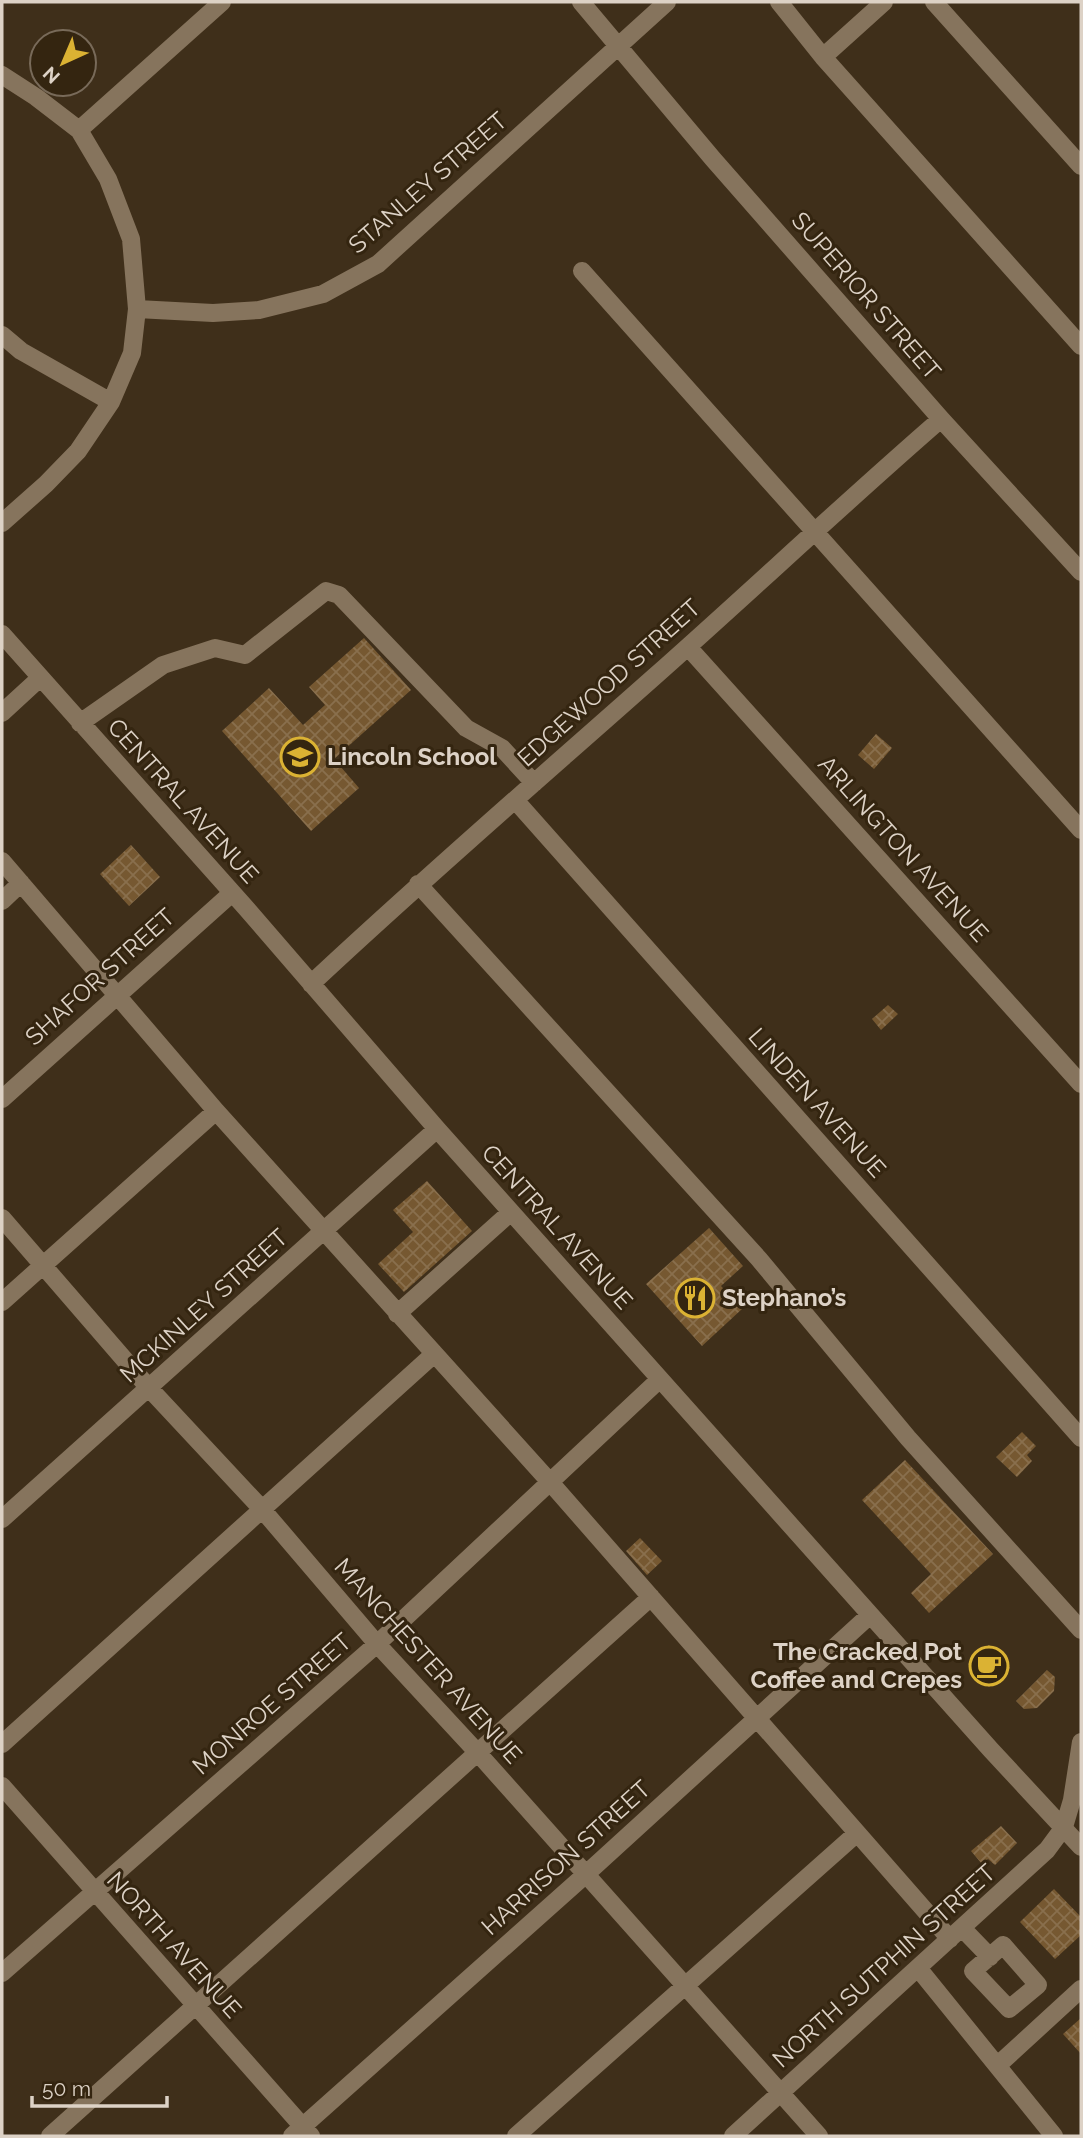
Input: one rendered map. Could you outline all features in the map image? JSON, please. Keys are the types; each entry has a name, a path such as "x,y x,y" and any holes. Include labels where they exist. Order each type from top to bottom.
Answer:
{"street":[{"path":"79,130 222,2"},
{"name":"SUPERIOR STREET","path":"581,2 713,159 941,419 1081,572"},
{"name":"STANLEY STREET","path":"137,309 213,313 259,310 323,294 378,264 667,2"},
{"path":"779,2 823,57 1081,346"},
{"path":"823,57 884,2"},
{"path":"934,2 1081,166"},
{"path":"2,75 79,130 108,179 131,239 137,309 132,353 111,402 78,451 2,523"},
{"path":"582,271 1081,830"},
{"path":"2,335 21,351 111,402"},
{"name":"EDGEWOOD STREET","path":"311,984 418,884 516,800 688,647 814,530 941,419"},
{"path":"80,723 163,665 215,648 245,655 326,591 340,595 466,728 502,748 534,783"},
{"name":"CENTRAL AVENUE","path":"2,634 232,892 437,1129 991,1750 1081,1847"},
{"name":"ARLINGTON AVENUE","path":"688,647 1081,1084"},
{"path":"2,713 40,678"},
{"name":"LINDEN AVENUE","path":"516,800 1081,1438"},
{"path":"2,861 216,1111 550,1482 856,1833 956,1934 990,1957"},
{"path":"2,901 20,883"},
{"path":"418,884 759,1259 908,1438 1081,1630"},
{"name":"SHAFOR STREET","path":"2,1098 232,892"},
{"path":"2,1301 216,1111"},
{"name":"MCKINLEY STREET","path":"2,1519 437,1129"},
{"path":"397,1314 511,1212"},
{"name":"MANCHESTER AVENUE","path":"2,1218 149,1388 261,1508 377,1644 477,1752 819,2136"},
{"path":"2,1744 433,1355"},
{"name":"MONROE STREET","path":"2,1973 377,1644 660,1379"},
{"path":"50,2136 651,1597"},
{"name":"HARRISON STREET","path":"302,2133 870,1615"},
{"path":"1064,1827 1072,1800 1081,1742"},
{"name":"NORTH AVENUE","path":"2,1786 195,2005 302,2133"},
{"name":"NORTH SUTPHIN STREET","path":"733,2136 1047,1850 1064,1827"},
{"path":"516,2136 856,1833"},
{"path":"1003,1945 1038,1985 1009,2009 973,1971 990,1957 1003,1945"},
{"path":"918,1968 998,2065 1049,2134"},
{"path":"998,2065 1081,1989"}],"building":[{"path":"364,638 411,690 334,759 359,788 311,831 222,731 269,688 303,725 325,705 309,687"},
{"path":"876,734 892,748 874,769 858,755"},
{"path":"131,845 160,877 129,906 100,874"},
{"path":"888,1005 898,1014 881,1030 872,1019"},
{"path":"427,1181 472,1231 404,1292 378,1264 413,1232 393,1210"},
{"name":"Stephano’s","path":"709,1228 743,1266 721,1286 742,1309 702,1346 646,1284"},
{"path":"1022,1432 1036,1446 1027,1455 1032,1461 1017,1477 996,1457"},
{"path":"905,1460 993,1554 929,1613 911,1593 931,1574 862,1500"},
{"path":"640,1538 662,1561 647,1575 626,1551"},
{"name":"The Cracked Pot Coffee and Crepes","path":"989,1645 1010,1668 989,1687 968,1664"},
{"path":"1047,1670 1055,1677 1054,1691 1037,1708 1024,1709 1016,1701"},
{"path":"1001,1826 1017,1843 995,1865 988,1859 982,1864 971,1851"},
{"path":"1054,1889 1081,1917 1081,1935 1055,1959 1020,1922"},
{"path":"1081,2018 1081,2054 1063,2034"}],"place":[{"name":"Lincoln School","path":"300,757"},
{"name":"Stephano’s","path":"695,1298"},
{"name":"The Cracked Pot Coffee and Crepes","path":"989,1666"}]}
